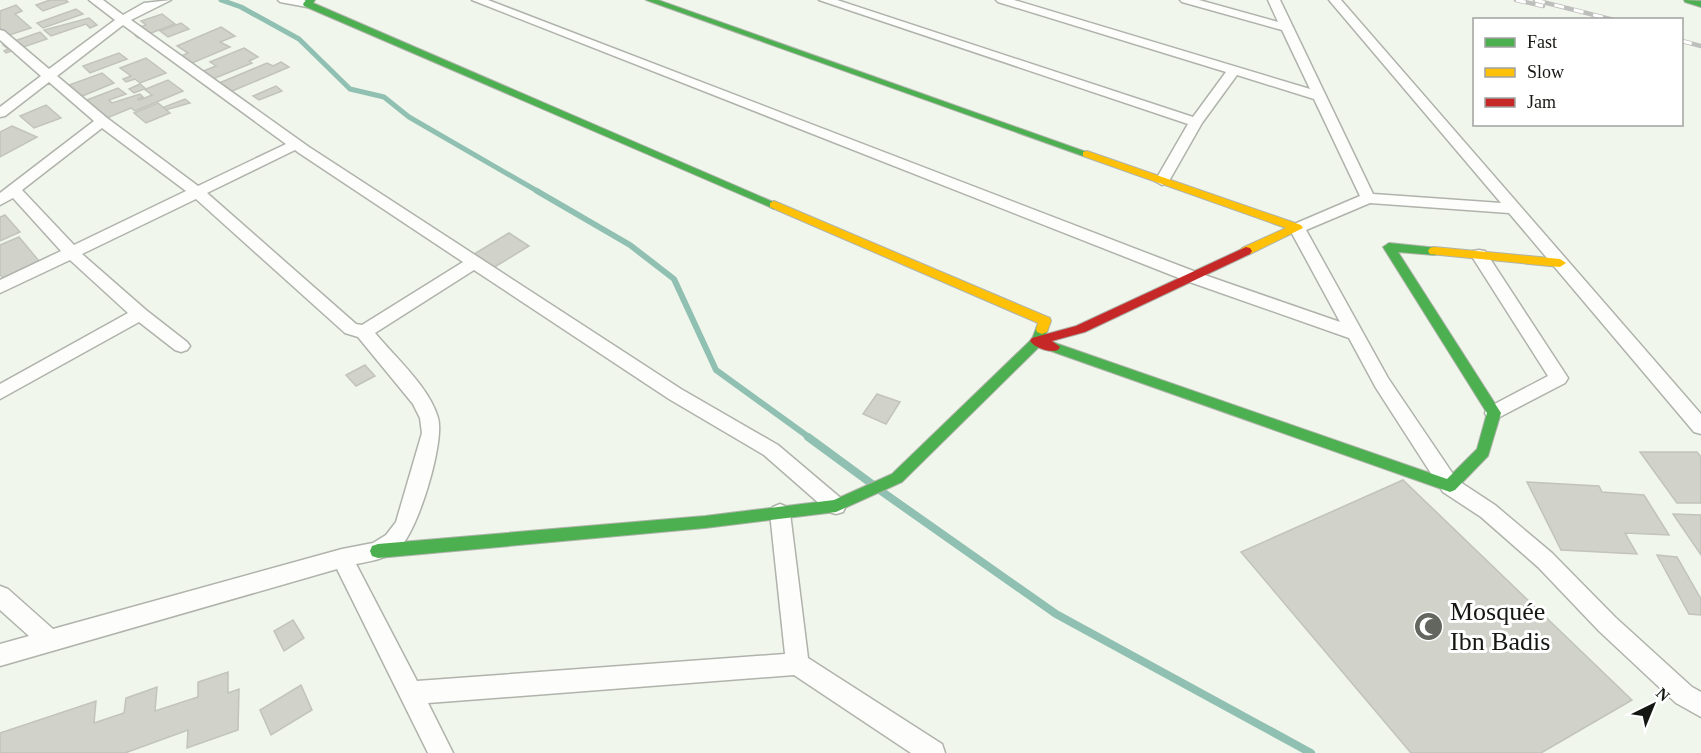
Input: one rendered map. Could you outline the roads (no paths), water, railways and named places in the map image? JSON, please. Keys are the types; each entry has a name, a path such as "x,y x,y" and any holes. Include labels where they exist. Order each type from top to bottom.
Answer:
{"street":[{"path":"95,0 297,144 675,394 771,450 836,506"},
{"path":"0,113 122,20 148,5 165,0"},
{"path":"0,655 342,558 378,551 705,522 836,506 897,478 1037,341 1045,321 309,2 284,0"},
{"path":"478,0 1190,276 1356,334"},
{"path":"650,0 1297,228 1382,383 1450,486"},
{"path":"825,0 1196,122"},
{"path":"1002,0 1319,96"},
{"path":"1186,0 1287,28"},
{"path":"1274,0 1368,198"},
{"path":"1335,0 1701,427"},
{"path":"1688,0 1701,4"},
{"path":"0,34 102,121 198,193 351,329 364,332 421,400 429,418 431,433 409,516 393,541 378,551"},
{"path":"1162,181 1196,122 1234,70"},
{"path":"0,200 102,121"},
{"path":"0,286 73,254 297,144"},
{"path":"13,189 73,254 140,314 181,346"},
{"path":"1037,341 1080,329 1190,276 1368,198 1514,209"},
{"path":"1494,413 1389,247 1560,263"},
{"path":"1450,486 1483,452 1494,413 1559,378 1479,255"},
{"path":"364,332 475,262"},
{"path":"0,392 140,314"},
{"path":"1037,341 1450,486 1488,511 1545,560 1607,624 1684,694 1701,705"},
{"path":"780,513 797,664"},
{"path":"342,558 441,753"},
{"path":"0,596 50,641"},
{"path":"410,693 797,664 933,753"}],"waterway":[{"path":"221,0 241,7 299,39 350,89 384,97 409,117 539,192"},
{"path":"537,191 630,245 674,279 716,370 810,438"},
{"path":"808,437 872,484"},
{"path":"881,491 1056,614 1311,753"}],"railway":[{"path":"1516,0 1543,6"},
{"path":"1535,0 1606,18"},
{"path":"1683,41 1701,46"}],"place":[{"name":"Mosquée Ibn Badis","path":"1429,626"}]}
